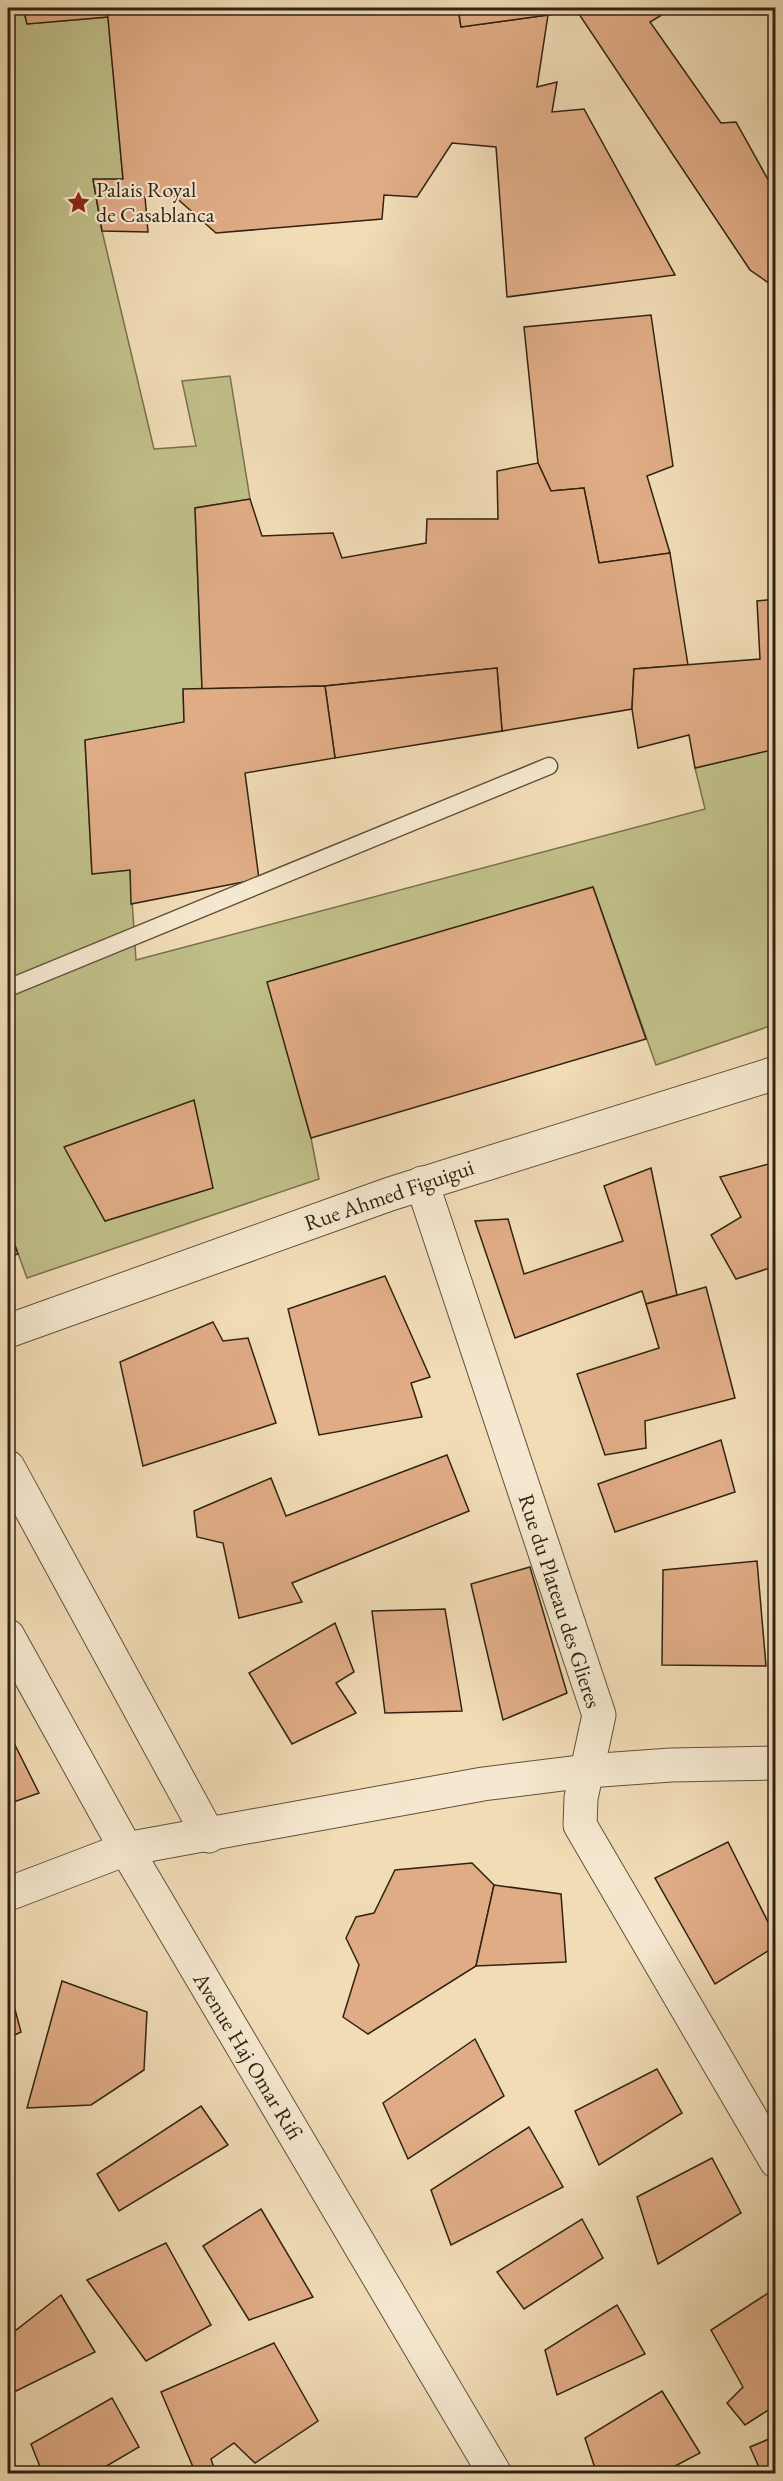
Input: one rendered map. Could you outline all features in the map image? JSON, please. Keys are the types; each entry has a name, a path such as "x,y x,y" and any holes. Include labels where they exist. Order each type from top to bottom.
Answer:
{"street":[{"name":"Rue Ahmed Figuigui","path":"8,1331 422,1183 776,1072"},
{"name":"Rue du Plateau des Glieres","path":"422,1183 599,1715 581,1798 580,1825 773,2154"},
{"path":"8,1467 209,1836"},
{"name":"Avenue Haj Omar Rifi","path":"8,1636 126,1849 495,2474"},
{"path":"8,1894 126,1849 209,1836 483,1784 586,1771 671,1765 776,1763"}],"lane":[{"path":"8,988 549,766"}],"shaded area":[{"path":"8,8 23,8 27,24 108,17 123,179 93,180 102,231 154,449 196,446 182,381 230,376 250,499 195,508 202,689 183,690 184,722 85,740 92,874 130,870 136,960 705,809 695,768 775,749 776,1024 656,1065 593,887 268,982 311,1138 319,1179 27,1278 8,1226"}],"building":[{"path":"23,8 107,8 108,17 27,24"},
{"path":"107,8 458,8 461,27 548,15 537,87 557,82 552,112 584,109 675,275 507,297 496,147 452,143 417,197 384,195 382,219 216,233 173,195 145,197 148,232 102,231 93,179 123,179"},
{"path":"458,8 660,8 665,13 650,22 721,123 736,122 776,194 776,288 750,270 577,11 461,27"},
{"path":"651,315 673,466 647,476 670,553 599,563 584,488 551,491 538,463 524,327"},
{"path":"538,463 551,491 584,488 599,563 670,553 688,665 634,669 632,709 502,731 497,668 325,686 202,689 195,508 250,499 262,536 333,533 342,558 426,543 427,519 498,519 497,471"},
{"path":"776,599 776,749 695,768 689,735 638,748 632,709 634,669 760,659 757,601"},
{"path":"497,668 502,731 335,758 325,686"},
{"path":"325,686 335,758 245,773 259,879 131,904 130,870 92,874 85,740 184,722 183,689"},
{"path":"593,887 646,1039 311,1138 267,982"},
{"path":"194,1100 213,1188 105,1221 64,1147"},
{"path":"776,1162 776,1266 736,1279 711,1235 741,1217 720,1177"},
{"path":"651,1168 677,1295 646,1304 642,1291 515,1338 475,1221 508,1219 524,1274 623,1241 604,1186"},
{"path":"8,1226 18,1254 8,1257"},
{"path":"385,1276 430,1377 411,1383 422,1417 319,1435 288,1309"},
{"path":"706,1287 735,1398 645,1421 646,1448 605,1455 577,1374 659,1348 646,1304"},
{"path":"213,1322 223,1341 248,1338 276,1423 143,1466 120,1362"},
{"path":"721,1440 735,1492 615,1532 598,1484"},
{"path":"447,1455 469,1511 292,1583 302,1602 239,1618 223,1543 197,1537 194,1511 271,1478 286,1516"},
{"path":"757,1561 766,1666 662,1665 663,1570"},
{"path":"530,1567 567,1693 503,1720 471,1584"},
{"path":"445,1609 462,1711 385,1713 372,1611"},
{"path":"335,1623 354,1672 336,1683 356,1713 292,1744 249,1673"},
{"path":"8,1731 39,1793 8,1804"},
{"path":"728,1842 776,1938 776,1946 715,1984 655,1878"},
{"path":"472,1863 494,1885 476,1966 368,2034 343,2017 359,1965 346,1938 356,1917 374,1913 395,1870"},
{"path":"494,1885 561,1894 566,1962 476,1966"},
{"path":"62,1981 147,2012 144,2070 91,2105 27,2108"},
{"path":"8,1983 21,2032 8,2038"},
{"path":"475,2039 504,2096 408,2159 383,2103"},
{"path":"657,2069 682,2113 599,2165 575,2111"},
{"path":"201,2106 228,2145 119,2211 97,2174"},
{"path":"529,2127 563,2187 451,2245 431,2190"},
{"path":"712,2158 741,2213 658,2264 637,2197"},
{"path":"261,2209 313,2297 249,2320 203,2246"},
{"path":"582,2219 603,2258 524,2309 497,2272"},
{"path":"166,2243 211,2325 146,2361 87,2280"},
{"path":"776,2288 776,2405 745,2425 727,2403 743,2387 711,2330"},
{"path":"61,2295 95,2352 8,2395 8,2328 11,2334"},
{"path":"617,2305 645,2354 557,2395 545,2350"},
{"path":"274,2343 318,2421 255,2463 234,2443 211,2459 216,2474 196,2474 161,2392"},
{"path":"662,2391 700,2453 660,2474 597,2474 585,2438"},
{"path":"112,2398 139,2447 93,2474 43,2474 31,2444"},
{"path":"776,2436 776,2474 762,2474 750,2447"}],"place":[{"name":"Palais Royal de Casablanca","path":"78,202"}]}
